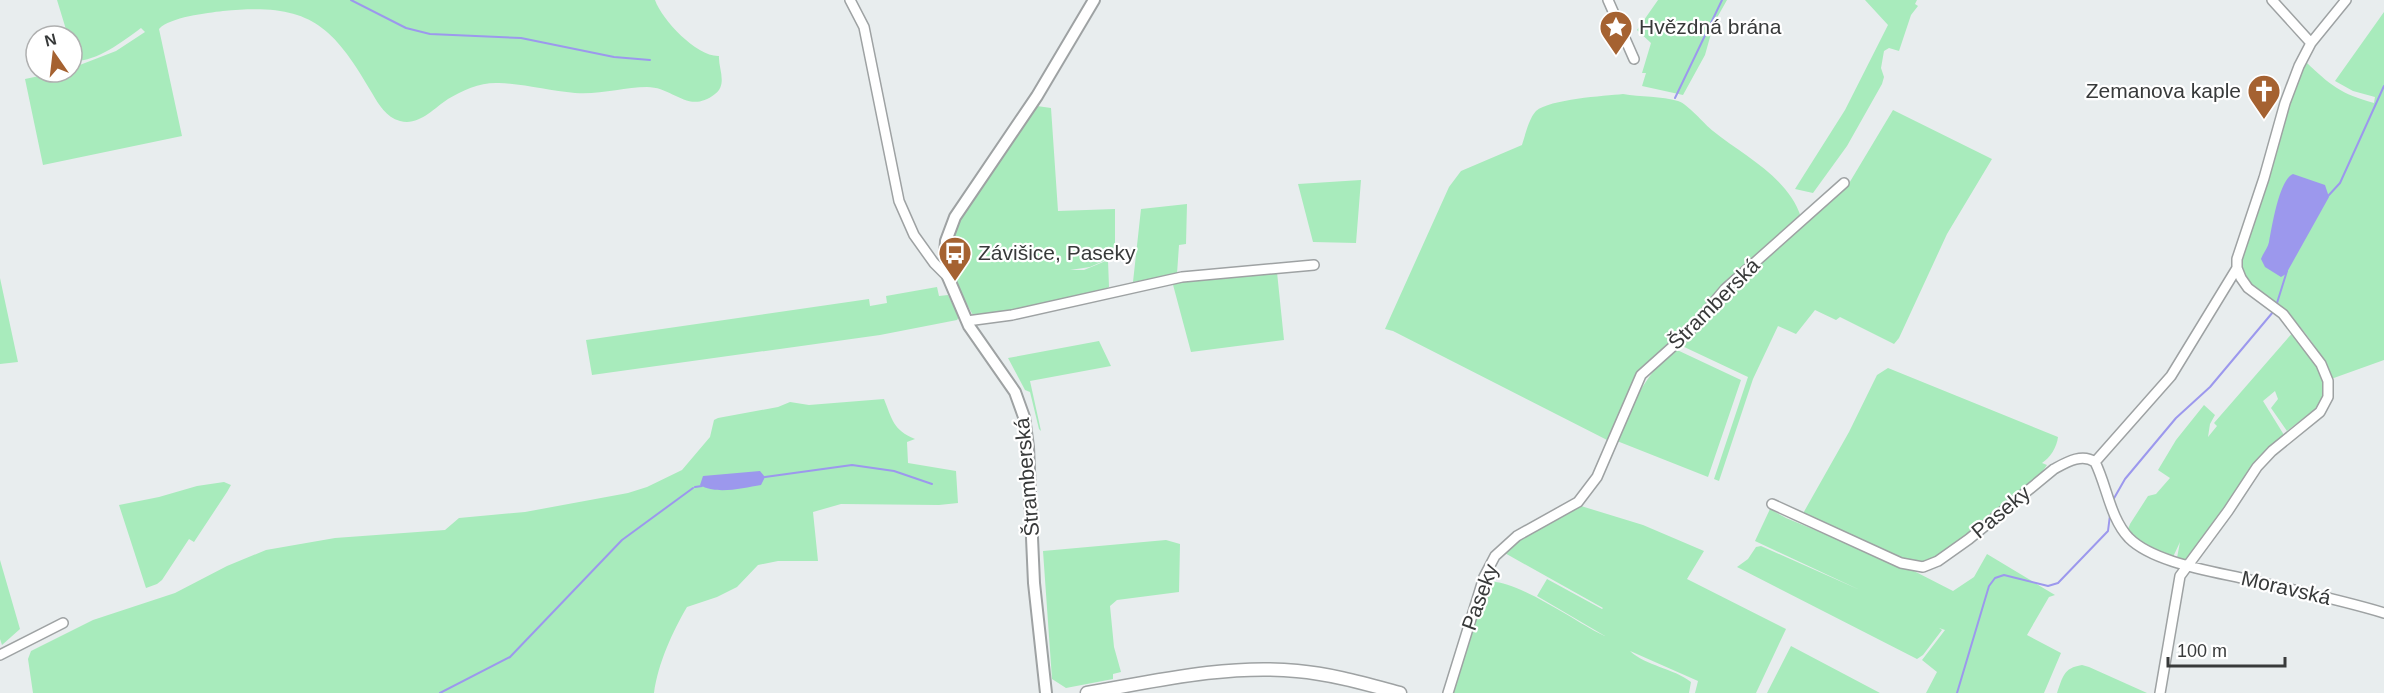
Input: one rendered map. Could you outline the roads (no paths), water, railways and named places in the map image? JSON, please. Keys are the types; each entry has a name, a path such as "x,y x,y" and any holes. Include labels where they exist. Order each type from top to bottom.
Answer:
{"main road":[{"path":"1087,693 1236,671 1297,671 1338,677 1400,693"}],"street":[{"path":"850,0 864,27 899,201 914,235 934,263 948,277"},
{"name":"Štramberská","path":"1046,693 1038,632 1025,423 1011,384 967,321 948,277 945,254 946,241 955,217 1037,96 1094,0"},
{"path":"1608,0 1634,59"},
{"path":"2272,0 2311,43"},
{"path":"2187,565 2175,562 2136,543 2123,529 2111,505 2095,462 2170,376 2237,268 2241,244 2264,178 2285,103 2299,66 2311,43 2346,0"},
{"name":"Štramberská","path":"1612,445 1641,375 1689,332 1731,283 1844,183"},
{"path":"967,321 1012,315 1182,277 1314,265"},
{"path":"2160,693 2180,576 2228,512 2257,467 2272,451 2316,415 2323,408 2328,397 2328,381 2325,372 2307,343 2283,314 2248,288 2237,268"},
{"name":"Paseky","path":"1448,693 1484,577 1495,556 1517,536 1578,502 1597,477 1612,445"},
{"name":"Paseky","path":"1772,504 1901,563 1923,567 1938,561 1970,539 2054,469 2079,459 2090,459 2095,462"},
{"name":"Moravská","path":"2187,565 2328,597 2384,613"},
{"path":"0,655 63,623"}],"waterway":[{"path":"351,0 406,28 430,34 521,38 614,57 650,60"},
{"path":"1675,98 1722,0"},
{"path":"2328,196 2340,183 2384,86"},
{"path":"2277,303 2287,271"},
{"path":"2113,500 2125,479 2176,418 2210,387 2273,312"},
{"path":"765,477 852,465 894,471 932,484"},
{"path":"695,487 702,486"},
{"path":"440,693 510,657 622,540 693,488"},
{"path":"1957,693 1989,586 1995,578 2004,575 2048,586 2058,583 2108,531 2110,515"}],"place":[{"name":"Hvězdná brána","path":"1616,56"},
{"name":"Zemanova kaple","path":"2264,120"},
{"name":"Závišice, Paseky","path":"955,282"}]}
